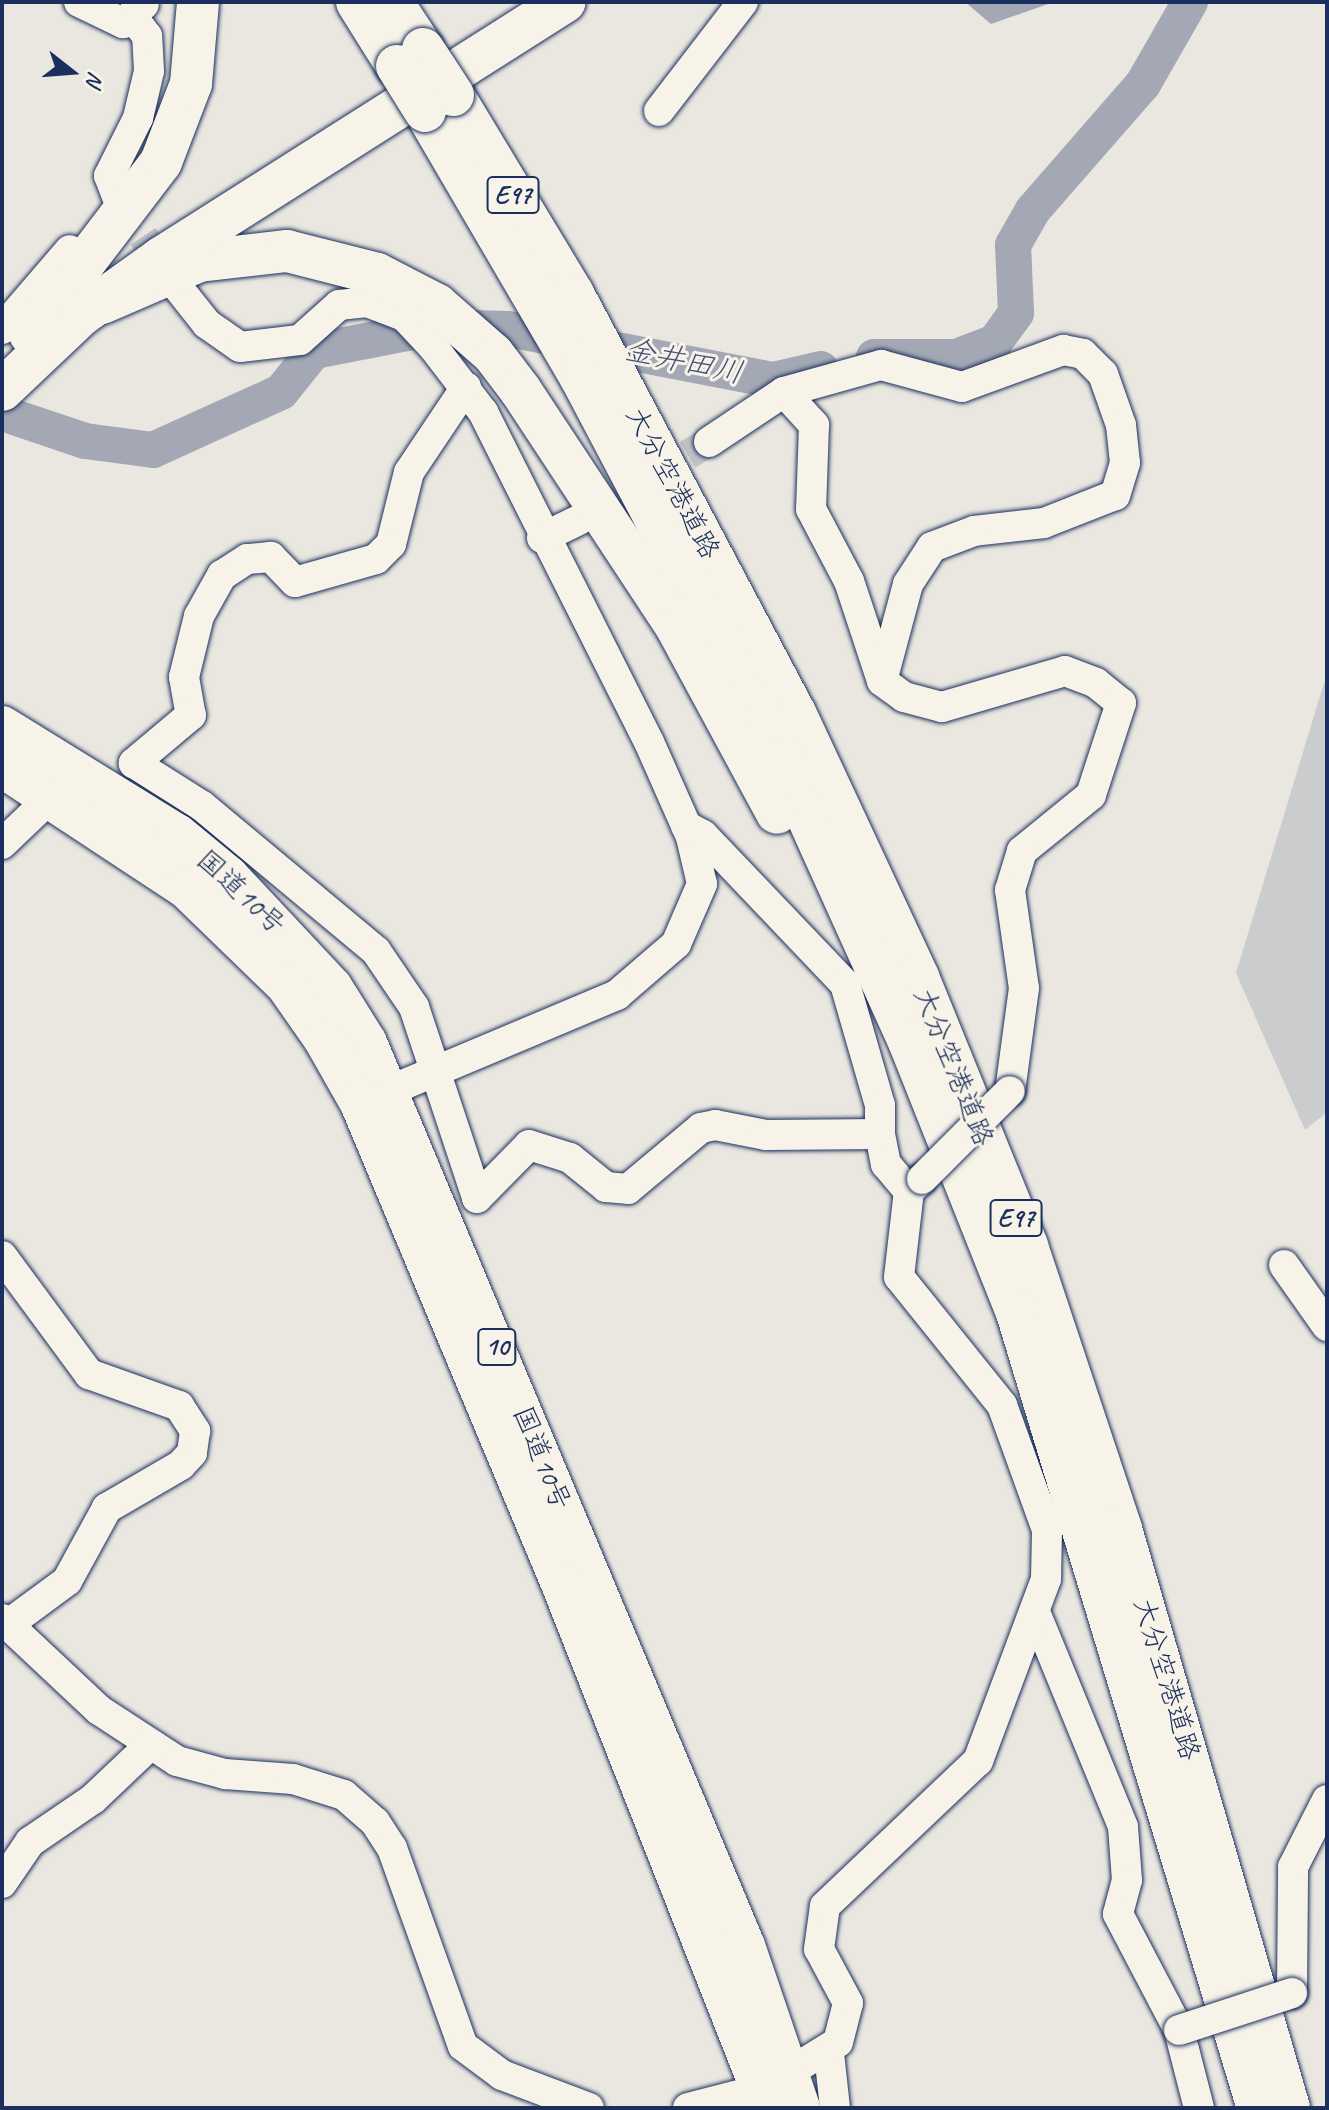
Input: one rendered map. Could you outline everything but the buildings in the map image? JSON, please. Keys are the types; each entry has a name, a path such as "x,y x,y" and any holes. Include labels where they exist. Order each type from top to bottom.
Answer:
{"highway":[{"path":"8,361 161,162 191,84 198,2"},
{"name":"E97","path":"357,2 419,52"},
{"name":"E97","path":"392,2 419,52"},
{"path":"414,2 419,52"},
{"path":"8,361 105,278 530,2"},
{"path":"8,361 102,303 161,258 565,2"},
{"name":"大分空港道路","path":"419,52 447,97 599,377 795,713 918,977 1027,1246 1206,1807 1289,2108"},
{"path":"102,303 199,261 287,251 377,274 421,311 493,354 685,642 856,966 1018,1316"},
{"name":"大分空港道路","path":"599,377 781,758 910,1044 1018,1316 1258,2108"},
{"name":"国道10号","path":"2,727 177,835 269,942"},
{"name":"国道10号","path":"2,766 269,942 331,987 781,2095"}],"street":[{"path":"8,361 116,195 109,176 138,118 149,71 147,36 139,10 123,23 79,2"},
{"path":"659,111 743,2"},
{"path":"172,280 223,339 256,350 300,340 348,302 379,303 421,311 434,348 466,387 686,826 702,884 676,944 653,969 587,1011 438,1068 376,1096"},
{"path":"709,442 784,392 881,365 962,387 1063,350 1083,354 1103,374 1113,400 1125,463 1115,495 1044,523 974,531 932,547 908,584 882,681"},
{"path":"466,387 409,472 391,544 376,559 295,582 271,557 247,559 222,575 199,616 184,677 191,715 134,763 202,806 324,903 376,951 414,1007 438,1068 458,1152 477,1198 529,1145 570,1158 615,1190 642,1182 701,1128 766,1135 880,1134"},
{"path":"688,2108 781,2095 829,2053 842,2033 848,2003 819,1949 825,1906 978,1761 1046,1579 1047,1530 1002,1405 899,1277 916,1185 1010,1091 1024,988 1010,890 1022,851 1091,795 1121,703 1096,683 1065,671 942,707 904,697 882,681 849,581 811,509 814,425 784,392"},
{"path":"542,538 579,520"},
{"path":"2,844 50,798"},
{"path":"686,826 703,835 845,984 880,1105 880,1134 886,1164 916,1185"},
{"path":"269,942 324,903"},
{"path":"2,1256 89,1374 179,1406 195,1431 192,1453 181,1465 107,1508 67,1581 6,1621 99,1710 177,1761 225,1774 293,1779 344,1795 375,1822 392,1848 463,2046 502,2075 589,2108"},
{"path":"1284,1265 1327,1326"},
{"path":"1035,1612 1123,1827 1127,1880 1118,1914 1179,2030 1199,2108"},
{"path":"2,1883 30,1842 93,1799 150,1745"},
{"path":"1179,2030 1292,1993 1293,1867 1327,1800"},
{"path":"829,2053 835,2108"}],"shaded area":[{"path":"965,2 1054,2 991,24"},
{"path":"1327,673 1327,1112 1305,1130 1236,973"}],"waterway":[{"name":"金井田川","path":"874,357 956,357 995,342 1016,313 1013,245 1033,210 1143,84 1190,2"},
{"name":"金井田川","path":"2,413 85,441 153,450 281,392 314,351 438,327 508,329 773,380 821,369"}],"tunnel":[{"path":"118,199 169,275"},
{"path":"649,478 709,442"}]}
